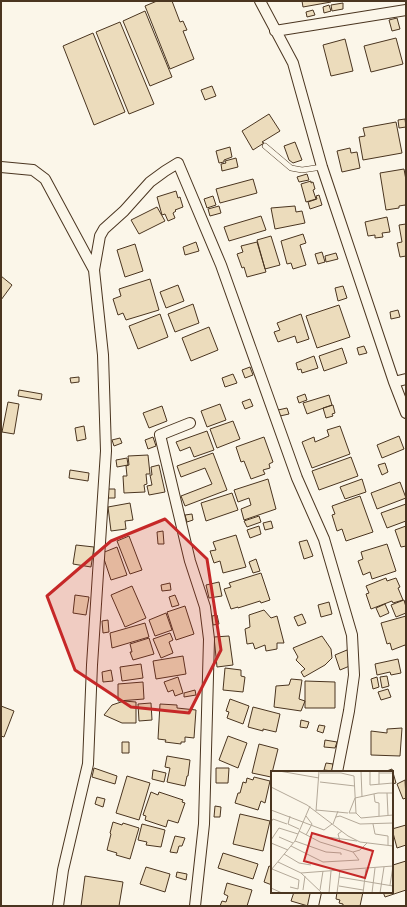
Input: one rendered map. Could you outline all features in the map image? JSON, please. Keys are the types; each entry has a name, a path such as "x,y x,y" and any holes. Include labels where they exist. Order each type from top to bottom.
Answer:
{"street":[{"path":"260,1 293,63 322,167 406,414"},
{"path":"275,31 406,10"},
{"path":"58,906 63,870 88,764 92,665 106,451 103,355 94,270 100,236 104,229 124,211 150,182 178,163 220,265 297,478 324,539 352,635 354,675 349,711 337,771"},
{"path":"1,167 33,170 45,179 94,270"},
{"path":"394,382 406,379"},
{"path":"190,423 160,435 190,561 205,608 209,640 204,824 195,906"},
{"path":"313,906 316,893"}],"lane":[{"path":"265,146 291,168 302,170 322,167"}],"highlighted area":[{"path":"165,519 207,559 221,650 189,713 131,707 75,670 47,596 111,541"}],"building":[{"path":"157,1 172,1 180,22 183,21 187,30 183,31 194,59 170,69 145,6"},
{"path":"302,1 331,1 331,2 303,7"},
{"path":"343,3 343,9 332,11 331,5"},
{"path":"329,5 331,11 324,13 323,7"},
{"path":"313,10 315,15 307,17 306,12"},
{"path":"145,11 172,77 150,86 123,21"},
{"path":"397,18 400,29 392,31 389,20"},
{"path":"120,22 154,104 129,114 96,32"},
{"path":"93,33 125,112 94,125 63,46"},
{"path":"396,38 403,64 371,72 364,46"},
{"path":"345,39 353,71 331,76 323,45"},
{"path":"212,86 216,96 205,100 201,90"},
{"path":"269,114 280,131 262,142 264,143 253,150 242,131"},
{"path":"405,119 406,127 399,128 398,120"},
{"path":"396,122 402,153 363,160 359,137 365,136 363,128"},
{"path":"295,142 302,160 293,163 289,160 284,146"},
{"path":"230,147 232,157 219,163 216,151"},
{"path":"350,148 351,153 357,152 360,168 342,172 337,151"},
{"path":"236,158 238,167 222,171 221,164 226,163 225,161"},
{"path":"404,169 406,180 406,207 405,205 399,206 399,208 386,210 380,173"},
{"path":"307,174 309,180 299,182 297,177"},
{"path":"253,179 257,193 220,203 216,189"},
{"path":"311,181 311,183 313,182 315,189 313,190 316,199 306,202 301,184"},
{"path":"176,191 178,198 180,197 183,207 175,210 176,211 173,213 175,218 168,221 165,214 162,215 157,197"},
{"path":"319,195 322,205 310,209 308,202 317,199 316,196"},
{"path":"213,196 216,205 207,208 204,199"},
{"path":"219,206 221,213 210,216 208,209"},
{"path":"295,206 296,212 302,211 305,223 275,229 271,208"},
{"path":"157,207 165,221 139,234 131,220"},
{"path":"261,216 266,230 229,241 224,227"},
{"path":"387,217 390,232 382,233 383,237 375,238 375,235 368,236 365,222"},
{"path":"406,224 406,256 400,257 397,243 402,242 399,225"},
{"path":"303,234 306,243 300,245 306,265 293,269 291,263 287,264 281,241"},
{"path":"271,236 280,265 265,269 257,240"},
{"path":"196,242 199,251 185,255 183,247"},
{"path":"257,242 266,272 247,277 244,267 242,268 237,254 243,252 241,246"},
{"path":"135,244 143,271 125,277 117,250"},
{"path":"322,252 325,262 318,264 315,254"},
{"path":"336,253 338,259 326,262 325,256"},
{"path":"1,276 12,285 1,300"},
{"path":"150,279 159,310 126,320 123,313 118,315 113,299 121,296 119,289"},
{"path":"178,285 184,301 166,308 160,292"},
{"path":"343,286 347,298 338,301 335,288"},
{"path":"193,304 199,323 175,332 168,314"},
{"path":"339,305 350,337 317,348 306,316"},
{"path":"398,310 400,317 391,319 390,312"},
{"path":"160,314 168,337 138,349 129,326"},
{"path":"301,314 309,339 297,343 295,336 278,342 274,332 280,330 277,323"},
{"path":"209,327 218,350 191,361 182,338"},
{"path":"364,346 367,353 359,355 357,348"},
{"path":"342,348 347,363 324,371 319,356"},
{"path":"314,356 318,368 302,373 301,369 298,370 296,363"},
{"path":"250,367 253,375 245,378 242,370"},
{"path":"233,374 237,383 225,387 222,378"},
{"path":"79,377 79,382 71,383 70,378"},
{"path":"19,390 42,394 41,400 18,396"},
{"path":"305,394 307,400 299,403 297,397"},
{"path":"329,395 332,405 307,414 303,403"},
{"path":"250,399 253,406 245,409 242,402"},
{"path":"8,402 19,404 14,434 2,432"},
{"path":"220,404 226,420 207,427 201,411"},
{"path":"333,405 335,413 332,414 333,416 326,418 323,408"},
{"path":"162,406 167,421 149,428 143,413"},
{"path":"287,408 289,414 280,416 278,410"},
{"path":"233,421 240,439 217,448 210,429"},
{"path":"84,426 86,439 77,441 75,428"},
{"path":"340,426 350,454 312,468 302,442 314,437 315,442 329,436 327,430"},
{"path":"207,431 214,450 194,457 190,447 180,451 176,442"},
{"path":"399,436 404,449 382,458 377,445"},
{"path":"153,437 156,446 148,449 145,440"},
{"path":"264,437 273,462 269,464 270,468 263,470 265,474 251,479 244,461 241,462 236,447"},
{"path":"120,438 122,443 114,446 112,440"},
{"path":"213,453 227,490 185,506 181,496 212,484 205,468 181,477 177,466"},
{"path":"148,455 150,474 146,474 147,484 144,485 145,492 124,493 123,476 127,476 126,466 129,465 128,456"},
{"path":"351,457 358,476 319,490 312,471"},
{"path":"127,458 128,465 117,467 116,460"},
{"path":"385,463 388,472 382,475 378,465"},
{"path":"159,465 165,492 149,495 147,486 152,485 150,475 152,475 151,467"},
{"path":"70,470 89,473 88,481 69,478"},
{"path":"268,479 276,509 244,520 241,509 251,505 249,498 238,502 234,490"},
{"path":"362,479 366,492 345,499 340,487"},
{"path":"400,482 406,498 377,509 371,493"},
{"path":"108,489 115,489 115,498 108,498"},
{"path":"232,493 238,510 206,521 201,503"},
{"path":"360,496 373,532 346,541 342,529 337,531 332,515 335,514 332,506"},
{"path":"130,503 133,520 125,521 126,529 111,531 108,507"},
{"path":"406,504 406,521 387,528 381,513"},
{"path":"192,514 193,520 187,522 185,515"},
{"path":"259,516 261,522 247,527 244,521"},
{"path":"271,521 273,528 265,530 263,523"},
{"path":"259,526 261,534 250,538 247,530"},
{"path":"406,526 406,546 401,547 395,530"},
{"path":"163,531 164,544 158,544 157,532"},
{"path":"236,535 246,567 223,573 220,561 214,563 210,551 216,550 213,542"},
{"path":"129,536 142,570 130,574 117,541"},
{"path":"307,540 313,556 304,559 299,542"},
{"path":"387,544 396,571 372,579 370,572 363,575 358,561 363,559 361,552"},
{"path":"76,545 94,547 91,567 73,564"},
{"path":"117,547 127,575 111,580 102,553"},
{"path":"256,559 260,571 253,573 249,562"},
{"path":"261,573 270,600 261,603 260,601 231,609 224,589 231,587 229,583"},
{"path":"386,578 387,581 396,578 403,600 393,603 392,601 371,609 366,594 369,593 366,586"},
{"path":"219,582 222,596 209,598 206,585"},
{"path":"170,583 171,590 162,591 161,585"},
{"path":"132,586 146,618 125,627 111,595"},
{"path":"75,595 89,597 86,615 73,613"},
{"path":"175,595 179,605 172,607 169,597"},
{"path":"404,600 406,613 396,617 391,605"},
{"path":"329,602 332,614 321,617 318,605"},
{"path":"385,604 389,613 380,617 376,608"},
{"path":"185,606 194,634 176,640 167,612"},
{"path":"264,610 271,618 277,616 284,643 277,643 277,649 266,651 265,645 255,649 253,643 247,644 245,629 250,627 249,615"},
{"path":"166,613 172,630 155,636 149,620"},
{"path":"302,614 306,623 298,626 294,617"},
{"path":"217,615 219,624 213,625 212,616"},
{"path":"406,616 406,647 405,645 392,650 390,643 387,644 381,623"},
{"path":"108,620 109,632 103,633 102,621"},
{"path":"145,623 149,637 112,648 110,633"},
{"path":"170,633 173,640 169,642 173,653 161,658 153,639"},
{"path":"229,636 233,665 217,667 214,637"},
{"path":"322,636 331,649 332,658 325,665 304,677 301,672 305,669 296,660 298,657 293,648"},
{"path":"149,638 154,654 133,660 130,652 132,652 130,644"},
{"path":"347,650 352,665 340,670 335,655"},
{"path":"183,656 186,674 156,679 153,661"},
{"path":"398,659 401,673 391,675 390,672 377,675 375,664"},
{"path":"141,664 143,678 122,681 120,667"},
{"path":"225,668 241,670 241,676 245,677 243,692 223,690"},
{"path":"111,670 113,681 103,682 102,672"},
{"path":"387,676 389,686 382,688 380,677"},
{"path":"178,677 183,693 175,696 173,690 168,692 164,682"},
{"path":"377,677 379,687 373,689 371,679"},
{"path":"291,679 302,680 299,699 305,701 301,711 274,707 276,686 289,685"},
{"path":"305,681 335,682 335,708 305,708"},
{"path":"143,682 144,699 118,701 118,684"},
{"path":"388,689 391,697 381,700 378,692"},
{"path":"195,690 196,695 184,697 184,693"},
{"path":"230,699 249,706 243,724 227,718 229,712 226,711"},
{"path":"124,701 136,702 136,723 122,723 104,715 112,705"},
{"path":"151,703 152,720 139,721 138,704"},
{"path":"160,704 177,705 177,708 196,710 194,738 185,737 185,742 181,742 181,744 165,742 166,740 158,739"},
{"path":"1,706 14,711 4,737 1,736"},
{"path":"253,707 280,714 276,732 263,729 263,731 248,727"},
{"path":"301,720 309,722 307,728 300,727"},
{"path":"319,725 325,726 323,733 317,731"},
{"path":"402,728 400,756 371,755 371,731 387,733 387,729"},
{"path":"228,736 247,743 238,768 219,760"},
{"path":"325,740 337,742 335,748 324,747"},
{"path":"122,742 129,742 129,753 122,753"},
{"path":"259,744 278,749 272,771 271,771 271,777 252,773"},
{"path":"167,756 190,760 185,786 167,782 170,768 165,767"},
{"path":"326,763 333,764 332,771 324,770"},
{"path":"94,768 117,776 115,784 92,777"},
{"path":"216,768 229,768 228,783 216,783"},
{"path":"153,770 166,773 164,782 152,779"},
{"path":"393,772 396,783 393,784"},
{"path":"127,776 150,783 139,820 116,813"},
{"path":"254,777 270,781 265,803 261,801 258,810 235,803 243,782 246,783 247,778 253,780"},
{"path":"405,780 406,798 403,799 397,784"},
{"path":"151,792 158,795 159,792 183,800 182,802 185,803 178,823 168,820 166,827 145,820 146,816 143,815"},
{"path":"97,797 105,799 103,807 95,804"},
{"path":"215,806 221,807 220,817 214,817"},
{"path":"240,814 270,821 263,851 233,844"},
{"path":"113,822 122,825 123,823 139,828 130,859 116,855 117,853 107,850"},
{"path":"142,824 165,830 161,847 146,845 147,842 138,840"},
{"path":"406,825 406,845 397,848 393,829"},
{"path":"175,836 185,838 182,846 179,846 177,853 170,852"},
{"path":"223,853 258,864 253,879 218,868"},
{"path":"406,861 406,890 385,897 383,893 393,893 393,865"},
{"path":"269,866 271,867 271,885 264,882"},
{"path":"146,867 170,874 165,892 140,884"},
{"path":"177,872 187,874 186,880 176,877"},
{"path":"85,876 123,882 119,906 81,906"},
{"path":"227,883 252,890 247,906 220,906 222,901 226,902 228,896 224,894"},
{"path":"294,893 311,893 308,906 291,901"},
{"path":"337,893 363,893 360,906 343,906 343,904 339,903 340,900 336,899"}]}
